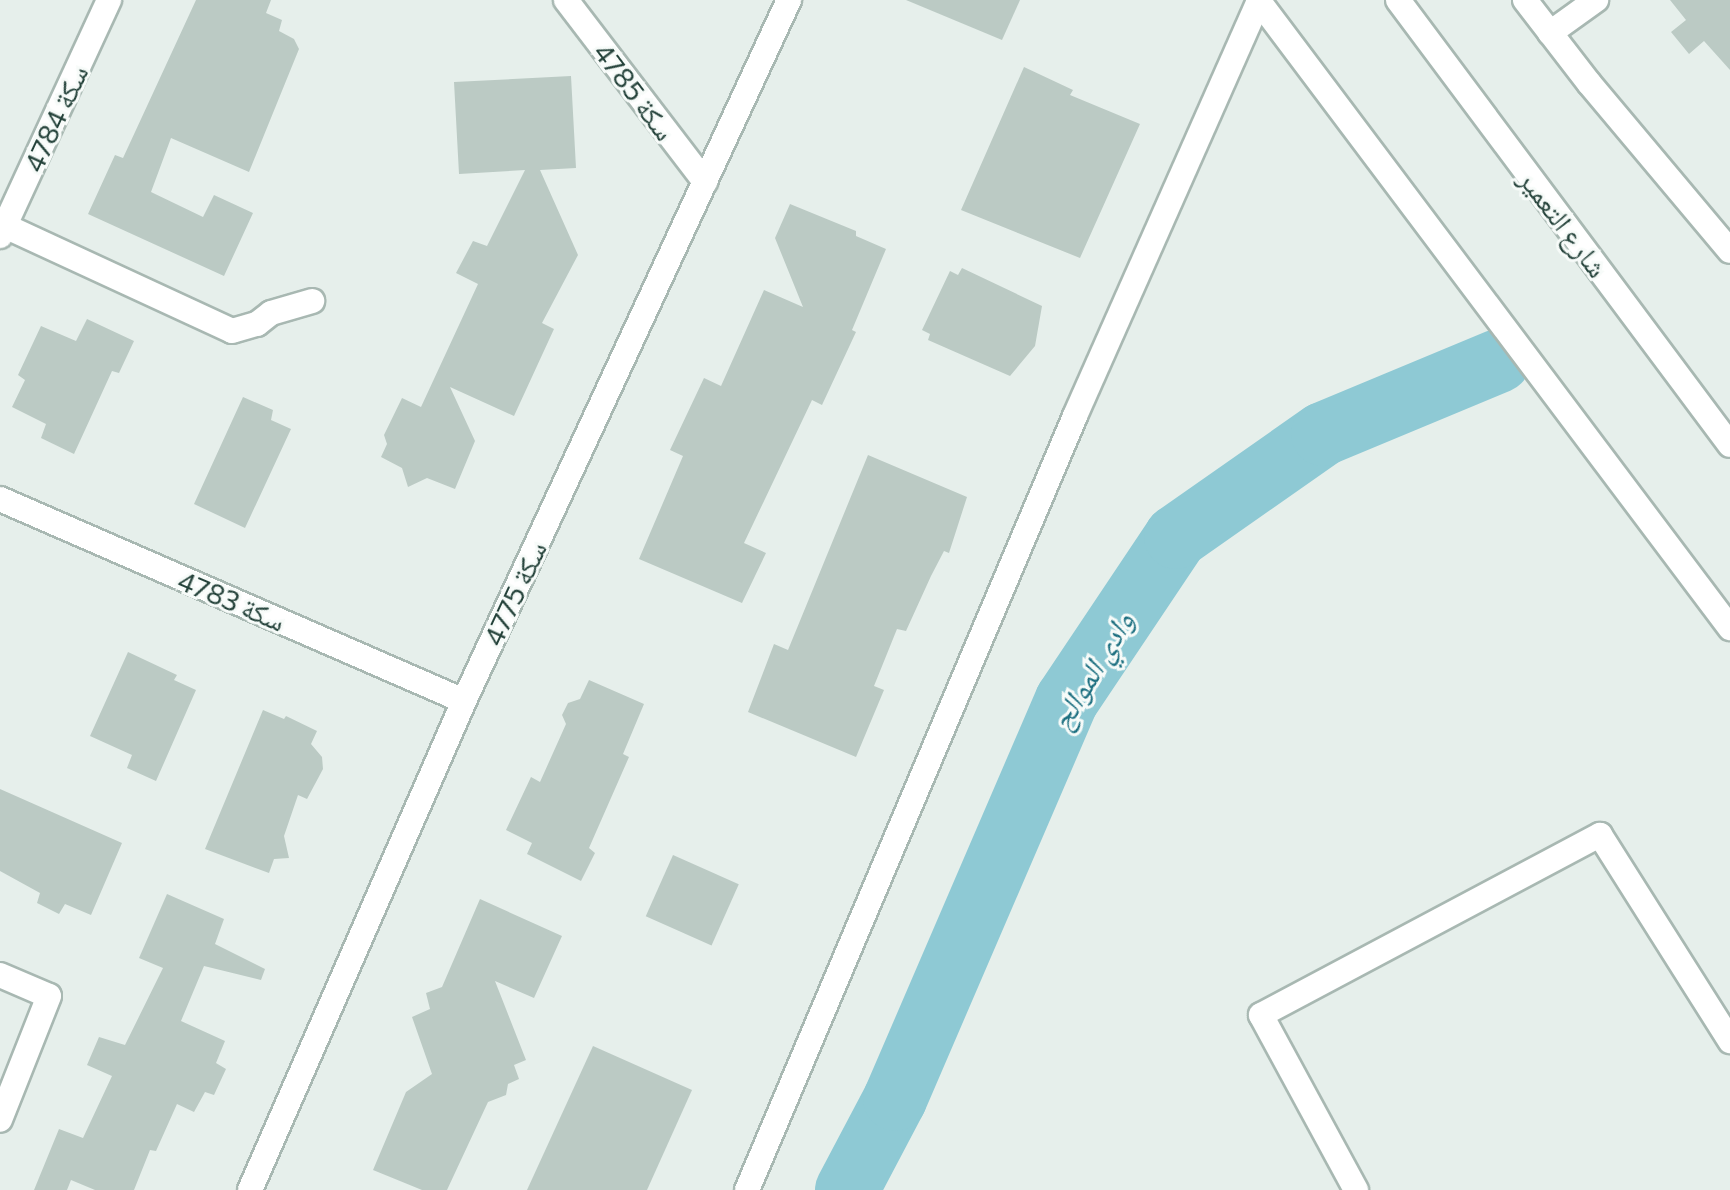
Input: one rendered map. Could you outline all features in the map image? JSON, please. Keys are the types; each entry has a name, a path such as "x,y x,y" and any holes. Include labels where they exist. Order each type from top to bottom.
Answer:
{"street":[{"name":"سكة 4784","path":"2,231 109,0"},
{"name":"سكة 4785","path":"566,0 705,182"},
{"name":"سكة 4775","path":"250,1190 464,701 789,0"},
{"name":"شارع التعمير","path":"1398,0 1730,445"},
{"path":"1525,0 1730,251"},
{"path":"1550,33 1596,0"},
{"path":"747,1190 1075,416 1258,1 1730,628"},
{"path":"2,231 232,331 257,324 271,313 312,301"},
{"name":"سكة 4783","path":"0,499 464,701"},
{"path":"1356,1190 1261,1015 1600,835 1729,1043"},
{"path":"0,975 49,996 0,1120"}],"building":[{"path":"196,0 271,0 266,13 282,20 279,31 294,39 299,49 249,172 171,138 151,192 203,217 214,195 253,213 224,276 88,214 115,155 123,158"},
{"path":"906,0 1020,0 1002,40"},
{"path":"1670,0 1730,0 1730,70 1704,41 1689,54 1671,32 1686,20"},
{"path":"1024,67 1073,90 1070,95 1140,124 1080,258 961,210"},
{"path":"571,76 576,168 540,170 578,255 542,323 554,329 514,416 450,387 475,441 455,489 427,478 408,487 402,468 381,457 387,444 384,435 402,398 421,407 478,284 456,273 473,241 487,246 525,170 459,174 454,82"},
{"path":"790,204 856,231 856,236 886,249 852,330 856,332 822,405 812,400 744,543 766,553 742,603 639,559 683,456 670,450 704,378 721,386 764,290 803,307 775,238"},
{"path":"962,268 1042,306 1035,346 1010,376 928,340 930,334 922,330 950,271 958,275"},
{"path":"87,319 134,341 119,373 112,371 74,454 41,438 46,424 12,407 25,380 18,375 41,326 76,341"},
{"path":"243,397 273,410 271,420 291,429 245,528 194,504"},
{"path":"868,455 967,497 949,553 944,551 906,631 897,629 874,686 884,690 856,757 748,712 774,644 788,650"},
{"path":"128,652 177,675 174,680 196,690 156,781 127,768 132,755 90,736"},
{"path":"589,680 644,704 623,754 629,757 589,848 595,853 581,881 527,854 532,843 506,830 531,777 540,782 566,724 562,715 568,703 580,699"},
{"path":"263,710 284,719 286,716 317,731 311,744 322,757 323,769 307,799 298,795 284,836 289,858 274,859 269,873 205,849"},
{"path":"0,789 122,843 91,915 65,904 59,914 37,903 40,893 0,871"},
{"path":"673,855 739,884 712,945 646,916"},
{"path":"167,894 224,919 215,944 265,969 261,980 204,966 181,1021 225,1041 216,1063 226,1069 214,1095 205,1092 194,1112 177,1104 156,1151 150,1150 134,1190 95,1190 71,1180 67,1190 34,1190 59,1129 83,1138 112,1076 87,1065 99,1037 125,1045 163,968 139,958"},
{"path":"480,899 562,936 534,998 495,981 526,1060 514,1065 519,1079 508,1084 506,1095 488,1102 447,1190 422,1190 373,1170 406,1092 432,1074 412,1017 430,1009 426,993 442,987"},
{"path":"593,1046 692,1090 647,1190 527,1190"}],"waterway":[{"name":"وادي الموالح","path":"847,1190 895,1099 1067,700 1176,537 1323,434 1498,361"}]}
